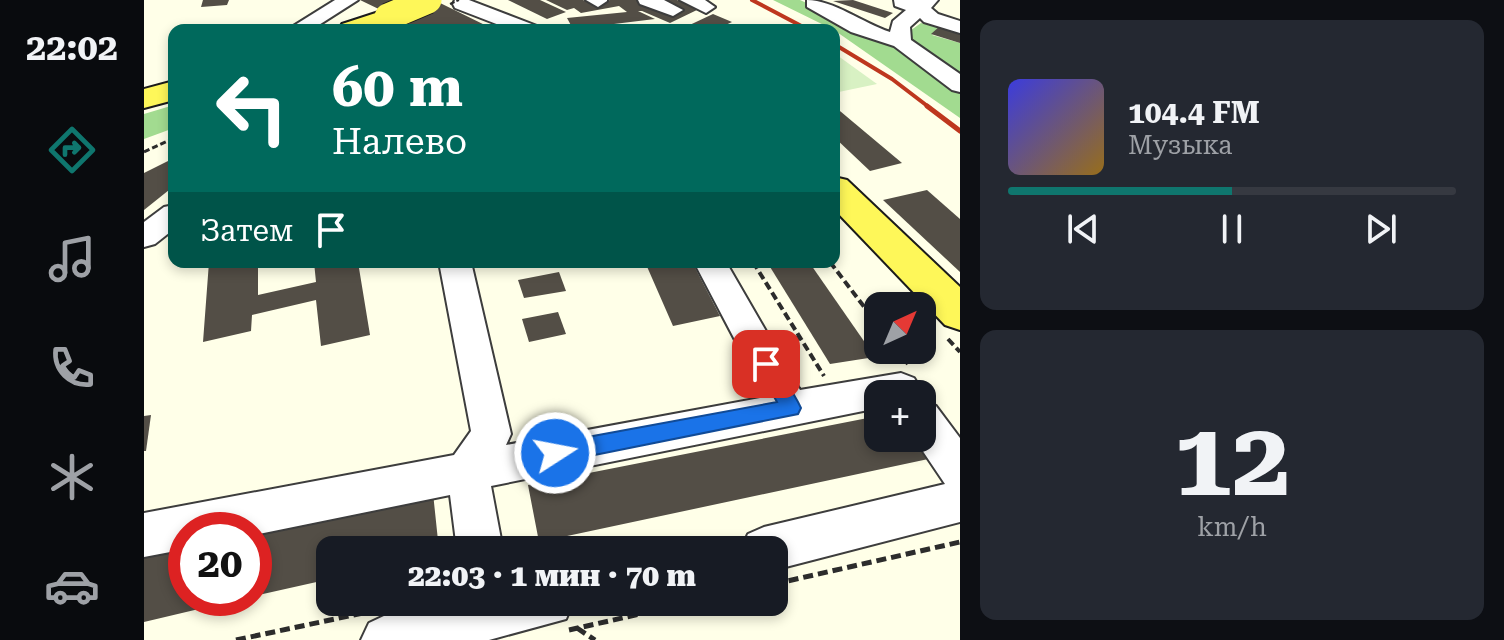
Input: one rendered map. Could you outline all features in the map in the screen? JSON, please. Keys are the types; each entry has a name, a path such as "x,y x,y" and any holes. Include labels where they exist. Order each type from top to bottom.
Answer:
{"main road":[{"path":"379,23 428,0"},
{"path":"144,99 168,92"},
{"path":"840,194 960,313"}],"street":[{"path":"307,24 349,0"},
{"path":"472,0 462,4 514,24"},
{"path":"647,0 689,6"},
{"path":"894,0 925,4"},
{"path":"814,3 858,28 901,42 960,85"},
{"path":"925,4 931,18 960,27"},
{"path":"901,42 900,25 925,4"},
{"path":"144,237 168,219"},
{"path":"456,268 491,434 467,470 478,536"},
{"path":"713,268 790,408"},
{"path":"144,535 864,395"},
{"path":"936,438 960,471"},
{"path":"788,544 960,501"},
{"path":"379,626 441,616"},
{"path":"539,616 564,620"}],"path":[{"path":"144,152 168,141"},
{"path":"757,268 838,399"},
{"path":"835,268 864,307"},
{"path":"788,581 960,542"},
{"path":"564,620 593,616"},
{"path":"564,620 595,640"},
{"path":"236,640 379,626"}],"green space":[{"path":"773,0 800,0 883,38 960,92 960,118 840,34 840,24 822,24"},
{"path":"921,23 939,27 932,35 960,43 960,78 909,44 907,33"},
{"path":"840,57 877,84 840,92"},
{"path":"168,107 168,130 144,139 144,114"}],"building":[{"path":"203,0 229,0 227,5 201,7"},
{"path":"360,0 434,0 483,24 410,24"},
{"path":"508,0 540,0 566,12 547,19"},
{"path":"546,0 583,0 591,4 610,0 677,0 699,9 670,23 638,11 655,19 614,24 570,24 567,18 627,12 619,6 581,13 574,8 567,10"},
{"path":"853,0 893,13 885,18 833,1"},
{"path":"713,14 732,22 728,24 692,24"},
{"path":"940,26 960,32 960,43 931,34"},
{"path":"840,111 902,163 870,171 840,143"},
{"path":"168,161 168,191 144,210 144,173"},
{"path":"927,190 960,219 960,272 883,200"},
{"path":"209,268 258,268 258,295 316,282 315,268 359,268 370,335 321,346 316,300 252,315 251,331 203,342"},
{"path":"648,268 695,268 720,316 673,326"},
{"path":"771,268 813,268 864,341 864,359 830,364"},
{"path":"559,272 566,291 524,298 518,280"},
{"path":"558,312 566,334 529,342 522,319"},
{"path":"151,415 146,451 144,451 144,416"},
{"path":"864,419 864,452 929,452 933,458 567,536 538,536 528,485"},
{"path":"433,493 438,536 316,536 316,582 272,592 272,527"},
{"path":"168,550 169,616 144,622 144,555"}],"railway":[{"path":"752,0 798,24"},
{"path":"840,48 892,79 930,108"},
{"path":"927,106 960,131"}],"route":[{"path":"555,453 790,408 766,364"}]}
